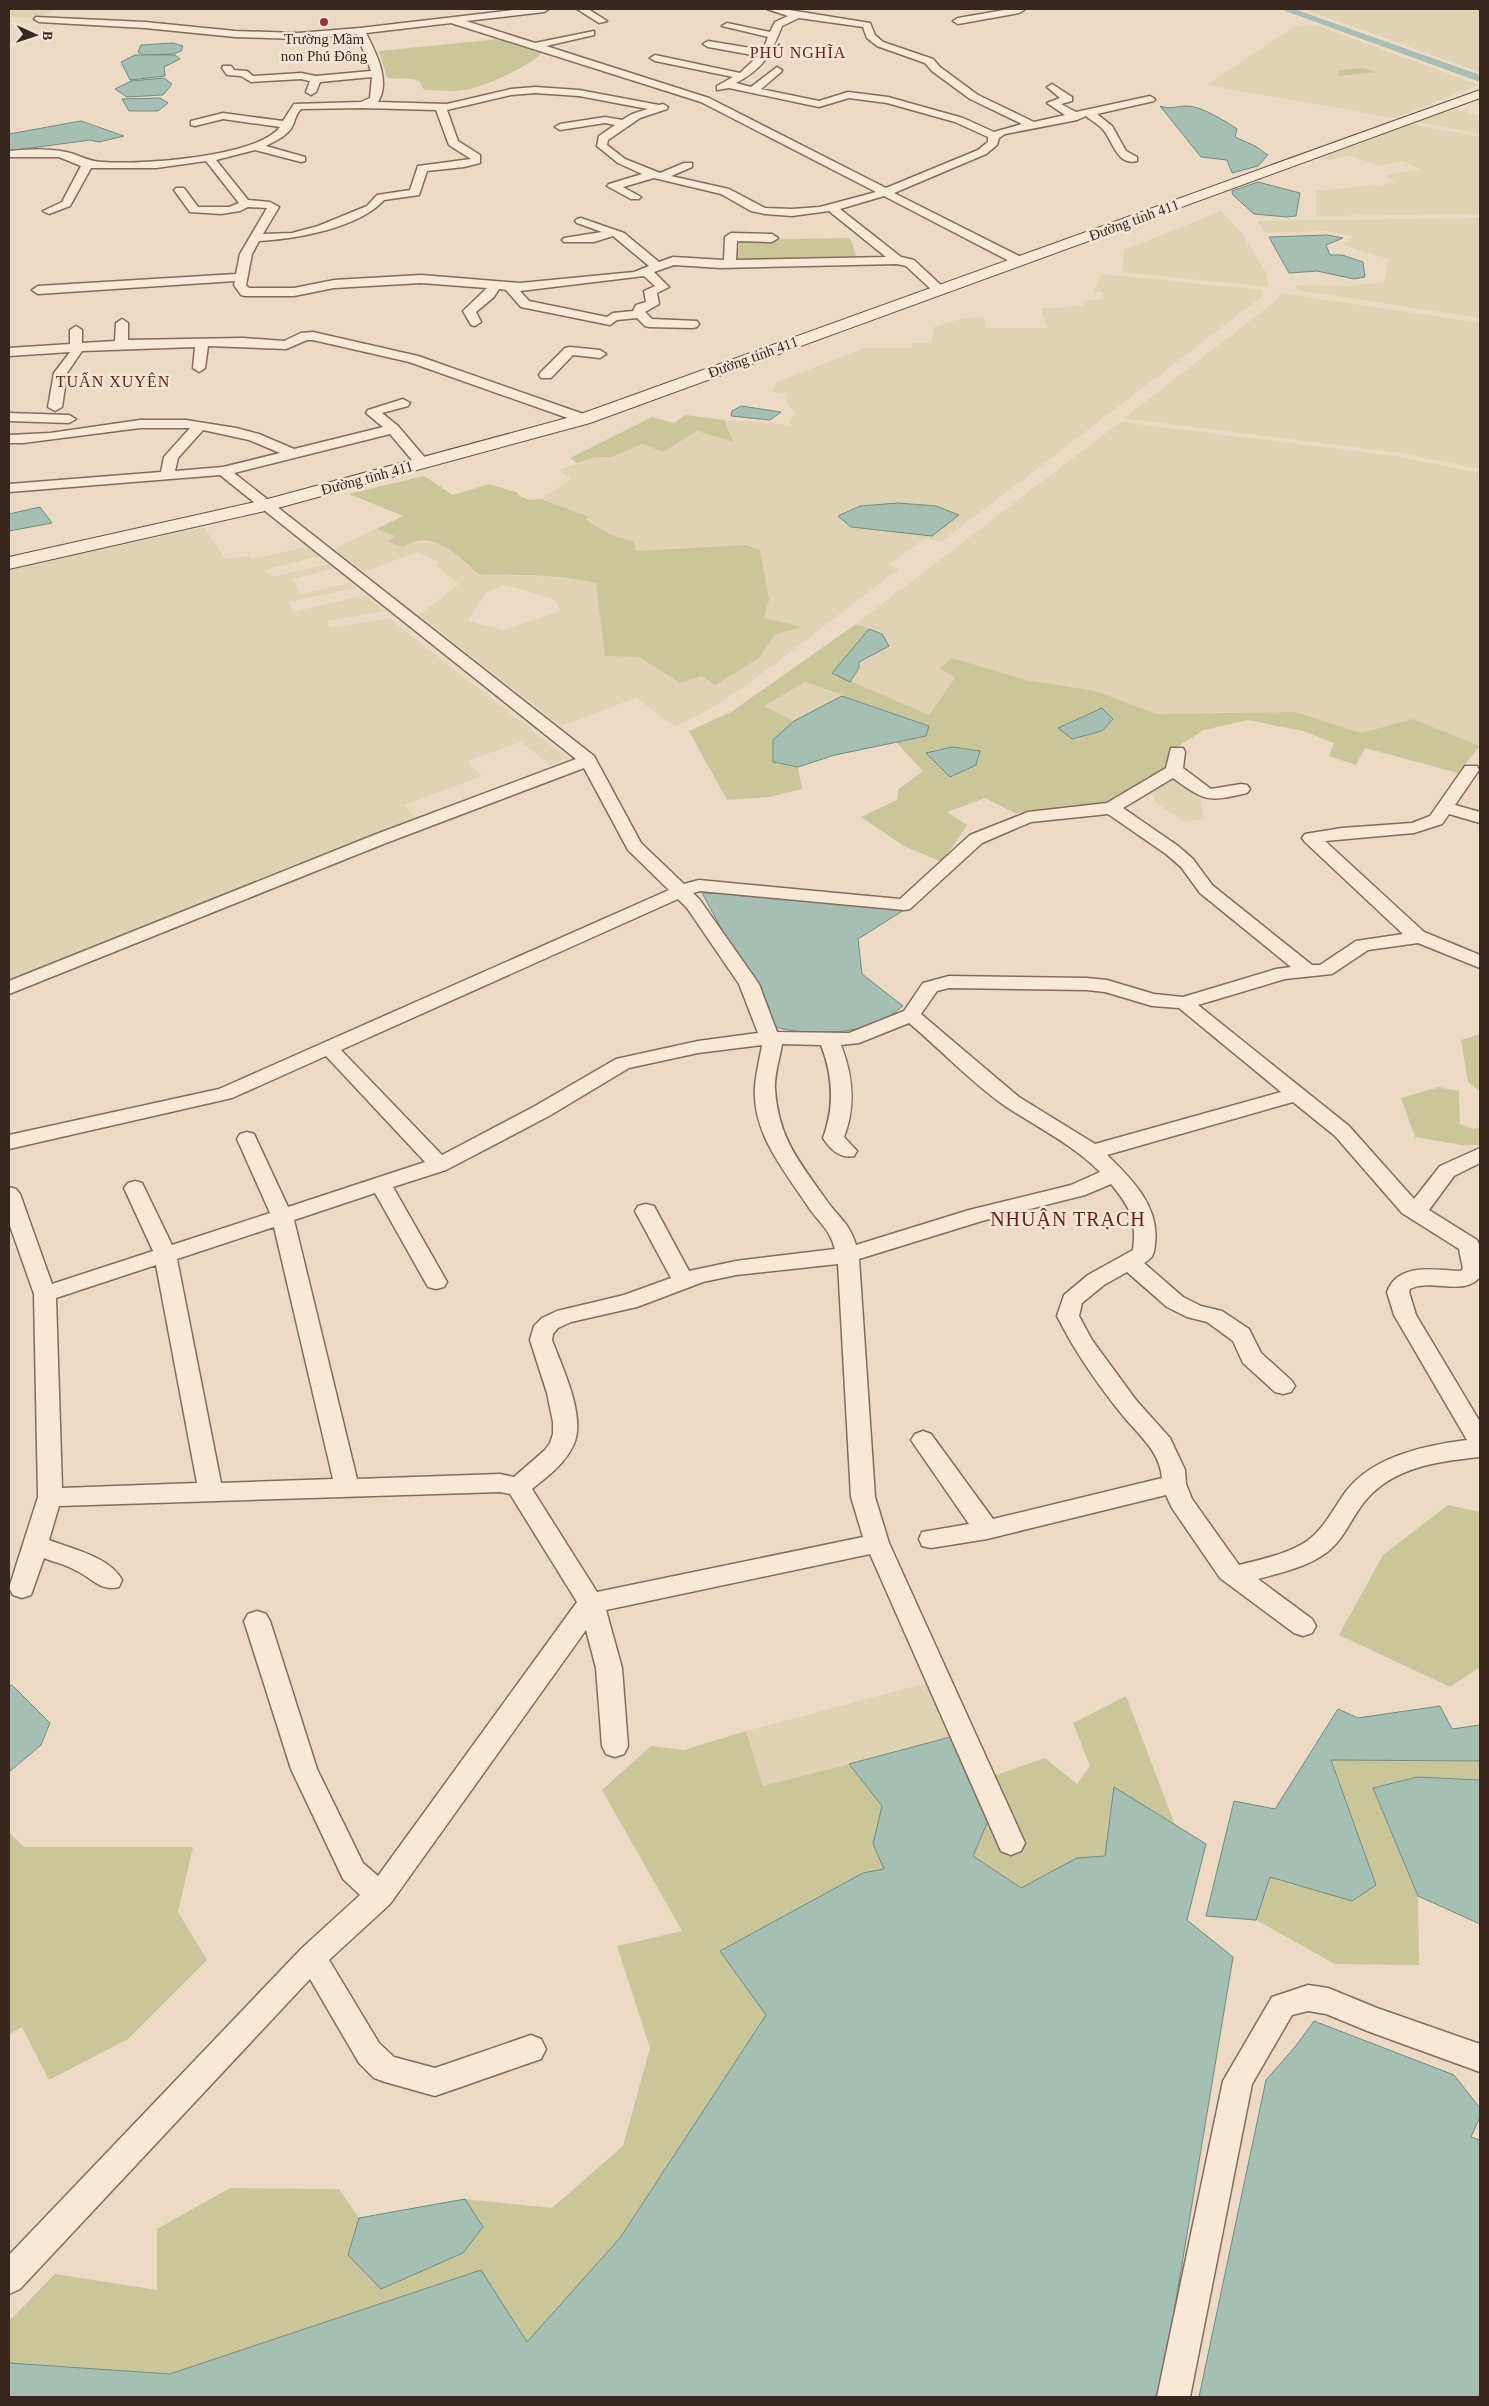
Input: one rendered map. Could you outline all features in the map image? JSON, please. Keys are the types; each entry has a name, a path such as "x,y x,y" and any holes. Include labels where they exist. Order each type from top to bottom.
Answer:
{"main road":[{"name":"Đường tỉnh 411","path":"9,563 267,505 584,418 1480,94"}],"street":[{"path":"39,19 145,25 231,37 298,36 360,31 512,11 544,9"},
{"path":"582,9 602,21"},
{"path":"779,9 797,15 864,24 868,26 870,36 880,44 929,61 936,69 974,97 1034,126"},
{"path":"958,21 1019,10 1016,9"},
{"path":"864,24 871,14"},
{"path":"685,104 729,85 742,76 766,54 778,24 797,15"},
{"path":"452,20 702,98 1019,261"},
{"path":"727,26 772,35"},
{"path":"360,31 377,73 379,92 372,102 362,105"},
{"path":"532,46 590,33"},
{"path":"708,44 766,54"},
{"path":"655,58 742,76"},
{"path":"227,68 231,73 243,73 251,79 301,76 316,80 377,73"},
{"path":"753,90 777,70"},
{"path":"304,105 316,80"},
{"path":"729,85 819,104 848,95 888,100 959,120 994,136 1146,100"},
{"path":"1052,86 1068,99 1052,103 1077,117"},
{"path":"9,154 64,154 88,164 146,164 208,157 254,146 277,136 288,125 291,112 298,106 304,105 441,107 511,92 534,90 579,93 639,106 668,107 638,115 624,124 615,133 603,138 602,146 608,152 628,164 658,175 727,193 748,206 765,211 832,208 885,193 982,152 993,143 994,136"},
{"path":"254,238 292,236 322,228 371,208 381,197 415,193 422,168 455,166 476,161 476,157 452,143 441,107"},
{"path":"1090,114 1108,128 1122,153 1133,159"},
{"path":"195,123 223,116 288,125"},
{"path":"560,127 605,120 624,124"},
{"path":"254,146 301,159"},
{"path":"208,157 245,203 270,205 273,207 264,226 254,238 246,254 240,285 245,292 294,292 334,284 421,279 513,288 587,281 652,269 673,261 730,264 897,260 910,263 939,290"},
{"path":"49,211 66,204 88,164"},
{"path":"635,197 613,186 658,175 688,165"},
{"path":"180,190 194,210 236,209 245,203"},
{"path":"832,208 897,260"},
{"path":"581,222 626,239 652,269 663,287 650,291 653,304 640,308 639,313"},
{"path":"568,240 594,238 612,233"},
{"path":"730,264 732,237 772,238"},
{"path":"38,290 242,276"},
{"path":"365,292 381,280"},
{"path":"475,322 470,311 490,294 494,286"},
{"path":"513,288 511,288 514,293 525,304 556,309 582,317 605,344"},
{"path":"639,313 649,322 693,324"},
{"path":"605,344 613,316 635,315 639,313"},
{"path":"121,344 122,323"},
{"path":"55,407 60,377 76,348 76,330"},
{"path":"9,352 121,344 202,342 286,345 305,336 313,336 413,359 584,418"},
{"path":"199,368 202,342"},
{"path":"546,375 570,351 605,344"},
{"path":"403,403 372,412 393,430 422,463"},
{"path":"9,417 69,419"},
{"path":"9,439 43,439 121,426 200,425 265,440 294,455"},
{"path":"170,475 168,472 171,457 200,425"},
{"path":"9,488 223,470 294,455 393,430"},
{"path":"223,470 588,760 634,846 694,904 749,984 755,1004 772,1044 765,1088 770,1128 778,1146 806,1188 821,1209 841,1231 848,1255 863,1497 877,1543 1010,1843"},
{"path":"9,988 370,842 588,760"},
{"path":"9,1142 225,1094 681,891 699,885 904,905 976,839 1028,817 1111,808 1176,761 1205,793 1212,795 1241,789"},
{"path":"1418,937 1310,838 1342,833 1414,828 1436,820 1471,770"},
{"path":"1444,807 1480,818"},
{"path":"1111,808 1172,850 1187,863 1206,889 1308,971"},
{"path":"46,1294 439,1165 542,1111 622,1063 698,1048 770,1038 852,1039 911,1015 930,987 949,982 1086,984 1107,986 1152,1000 1184,1003 1283,973 1325,970 1362,945 1418,937 1425,938 1480,962"},
{"path":"1184,1003 1342,1131 1410,1208 1463,1240 1468,1245 1473,1256 1474,1270 1466,1279 1416,1277 1401,1284 1398,1292 1405,1315 1480,1442"},
{"path":"911,1015 942,1044 1012,1101 1092,1152 1136,1200 1146,1230 1143,1254 1096,1280 1072,1300 1068,1316 1082,1344 1128,1406 1162,1444 1173,1470 1174,1484 1181,1502 1229,1571 1303,1626"},
{"path":"829,1040 838,1062 842,1095 842,1110 833,1138 847,1152"},
{"path":"329,1048 439,1165"},
{"path":"1092,1152 1297,1094"},
{"path":"247,1139 282,1216 347,1488"},
{"path":"1416,1212 1447,1171 1480,1155"},
{"path":"518,1487 552,1458 562,1443 565,1430 565,1414 541,1340 542,1332 550,1323 565,1316 636,1300 683,1280 736,1268 848,1255 977,1215 1078,1190 1114,1174"},
{"path":"380,1184 436,1282"},
{"path":"135,1188 165,1254 210,1492"},
{"path":"9,1194 46,1294 50,1497 22,1588"},
{"path":"646,1212 683,1280"},
{"path":"1129,1262 1175,1302 1195,1312 1214,1316 1241,1335 1247,1344 1251,1357 1283,1386"},
{"path":"923,1440 987,1530"},
{"path":"1236,1576 1271,1566 1316,1547 1341,1520 1363,1488 1400,1464 1446,1450 1480,1448"},
{"path":"50,1497 500,1483 518,1487 591,1603 609,1668 615,1746"},
{"path":"931,1539 987,1530 1174,1484"},
{"path":"9,2278 312,1957 380,1895 591,1603 877,1543"},
{"path":"35,1545 86,1564 110,1580"},
{"path":"257,1622 304,1769 353,1871 380,1895"},
{"path":"312,1957 369,2053 385,2068 435,2082 531,2049"},
{"path":"1173,2397 1238,2082 1275,2015 1282,2006 1308,1998 1328,2001 1370,2019 1480,2058"}],"shaded area":[{"path":"9,9 60,9 29,18 9,17"},
{"path":"1304,9 1480,9 1480,72"},
{"path":"1297,25 1318,26 1479,85 1394,118 1207,85"},
{"path":"499,39 543,52 528,64 506,76 458,91 424,90 419,81 387,78 379,51"},
{"path":"173,43 183,46 181,51 174,54 143,55 138,52 141,45"},
{"path":"135,55 175,55 180,59 164,67 165,76 130,80 121,62"},
{"path":"1362,68 1377,72 1338,76 1339,70"},
{"path":"164,78 172,84 163,95 127,97 115,89 131,81"},
{"path":"160,98 168,103 158,111 129,111 122,99"},
{"path":"1160,106 1171,108 1187,106 1206,111 1237,129 1235,137 1255,146 1268,155 1258,166 1232,173 1227,160 1201,157"},
{"path":"1455,109 1480,116 1480,134 1418,122"},
{"path":"81,121 124,136 99,142 90,140 9,151 9,134"},
{"path":"1412,124 1480,137 1480,214 1316,216 1316,191 1395,183 1386,175 1420,169 1403,161 1381,166 1348,155 1329,160 1320,158"},
{"path":"1258,182 1300,193 1296,216 1254,214 1233,195 1232,191"},
{"path":"1221,211 1240,231 1266,272 1268,287 1123,272 1124,250"},
{"path":"1480,218 1480,318 1298,290 1295,285 1350,286 1384,282 1389,259 1343,245 1353,236 1327,231 1266,233 1257,221"},
{"path":"1328,235 1343,238 1326,245 1330,255 1342,255 1363,262 1365,277 1354,279 1317,271 1289,273 1269,237"},
{"path":"850,238 858,260 736,262 740,240"},
{"path":"1102,274 1263,290 1264,295 941,542 925,538 889,565 899,569 748,684 705,712 675,726 636,698 561,726 419,615 459,584 435,565 439,562 417,552 364,572 334,549 376,529 395,536 389,542 442,543 480,575 514,574 596,583 606,656 639,657 680,683 759,658 776,634 800,627 763,618 760,550 746,545 637,551 633,541 618,539 605,532 586,518 589,516 541,499 571,479 559,470 595,457 612,457 642,443 663,451 697,431 732,442 724,420 789,425 795,413 786,400 787,393 771,392 777,382 864,348 911,348 913,343 931,343 934,327 964,318 984,317 985,328 1047,328 1041,309 1084,305 1084,301 1103,299 1103,292 1094,291","holes":["898,503 935,506 932,536 898,531 838,516 860,506","504,585 554,599 561,611 504,630 467,621 486,593"]},
{"path":"1280,293 1480,323 1480,469 1400,453 1124,418 1278,299"},
{"path":"741,406 781,412 770,420 731,416 732,411"},
{"path":"686,415 724,420 733,442 697,431 663,452 642,444 612,457 595,457 577,463 570,458 652,417 674,423"},
{"path":"1120,422 1395,456 1480,473 1480,746 1413,719 1361,733 1296,712 1157,714 1096,691 1026,680 956,678 929,715 850,682 859,668 859,662 882,634 856,624"},
{"path":"424,476 453,495 489,484 516,492 529,500 541,499 590,517 586,519 602,530 614,536 633,541 637,551 746,545 760,550 769,600 764,618 802,627 776,634 759,658 715,685 702,676 680,683 639,657 605,656 596,583 538,576 480,575 454,553 435,542 425,540 403,547 388,542 395,536 376,529 403,516 349,494"},
{"path":"898,503 936,506 959,515 932,536 851,527 838,516 860,506"},
{"path":"40,507 52,523 9,531 9,514"},
{"path":"204,527 226,559 249,556 252,559 311,546 320,556 264,570 271,577 329,564 334,568 293,579 300,594 351,583 355,588 289,602 293,612 365,595 384,611 327,621 330,628 389,618 567,758 550,765 521,742 467,761 482,776 404,805 416,819 9,984 9,570"},
{"path":"856,624 869,629 832,673 929,715 955,678 940,668 952,658 1026,680 1096,691 1157,714 1296,712 1361,733 1413,719 1480,746 1458,773 1365,748 1356,765 1329,756 1334,743 1303,731 1248,720 1204,730 1170,751 1166,770 1108,806 1015,813 985,798 947,812 967,825 942,862 904,846 861,817 897,800 899,789 923,771 896,742 926,736 929,726 805,682 764,706 794,721 773,740 774,762 798,767 802,789 770,797 727,800 689,731 731,712"},
{"path":"869,629 882,634 889,646 859,662 859,668 850,682 832,673"},
{"path":"805,682 842,696 794,721 763,706"},
{"path":"842,696 929,726 926,736 835,755 798,767 773,762 773,740 794,721"},
{"path":"1102,708 1113,719 1102,731 1072,739 1058,728"},
{"path":"952,747 980,751 976,765 950,777 926,753"},
{"path":"1170,778 1180,779 1192,788 1200,798 1204,819 1185,822 1155,802 1151,792 1154,786"},
{"path":"702,893 743,894 904,910 858,939 862,974 903,1006 881,1021 855,1029 815,1033 775,1027"},
{"path":"1480,1034 1480,1091 1468,1082 1461,1040"},
{"path":"1439,1087 1459,1091 1460,1124 1474,1129 1480,1127 1480,1145 1462,1145 1415,1137 1401,1098"},
{"path":"1448,1505 1480,1512 1480,1667 1450,1687 1339,1635 1383,1555"},
{"path":"931,1682 954,1736 763,1786 746,1731"},
{"path":"12,1685 50,1723 41,1745 9,1772 9,1686"},
{"path":"1126,1696 1175,1825 1114,1788 1106,1856 1077,1859 1021,1888 973,1856 988,1821 973,1783 1045,1758 1077,1784 1090,1766 1073,1723"},
{"path":"1440,1706 1452,1729 1480,1725 1480,1761 1331,1760 1376,1885 1352,1901 1270,1877 1256,1920 1206,1916 1234,1801 1275,1809 1338,1709 1358,1718"},
{"path":"746,1731 763,1786 849,1764 882,1806 873,1844 884,1869 863,1873 720,1951 766,2015 620,2238 527,2342 480,2270 170,2374 9,2363 9,2321 55,2274 157,2290 157,2229 230,2188 339,2189 359,2218 348,2255 482,2227 465,2199 552,2208 623,2146 650,2048 617,1946 682,1931 602,1790 651,1746 684,1750"},
{"path":"954,1736 988,1821 973,1856 1021,1888 1077,1858 1105,1856 1114,1787 1206,1844 1187,1920 1233,1957 1160,2397 9,2397 9,2363 170,2374 481,2270 527,2342 620,2238 766,2015 720,1951 863,1873 884,1869 873,1844 882,1806 849,1764"},
{"path":"1331,1760 1480,1761 1480,1780 1417,1777 1373,1788 1418,1896 1419,1965 1335,1964 1256,1920 1269,1877 1352,1901"},
{"path":"1417,1777 1480,1780 1480,1924 1418,1896 1373,1788"},
{"path":"9,1832 24,1847 193,1847 178,1912 207,1960 128,2039 49,2080 22,2027 9,2034"},
{"path":"1314,2021 1454,2075 1480,2108 1480,2117 1471,2137 1480,2140 1480,2397 1199,2397 1266,2080 1295,2047"},
{"path":"465,2199 483,2227 463,2253 381,2289 348,2255 359,2218"}],"waterway":[{"path":"1285,9 1480,79"}],"place":[{"name":"Trường Mầm non Phú Đông","path":"324,22"}],"district":[{"name":"PHÚ NGHĨA","path":"798,52"},
{"name":"TUẤN XUYÊN","path":"113,381"},
{"name":"NHUẬN TRẠCH","path":"1068,1219"}]}
